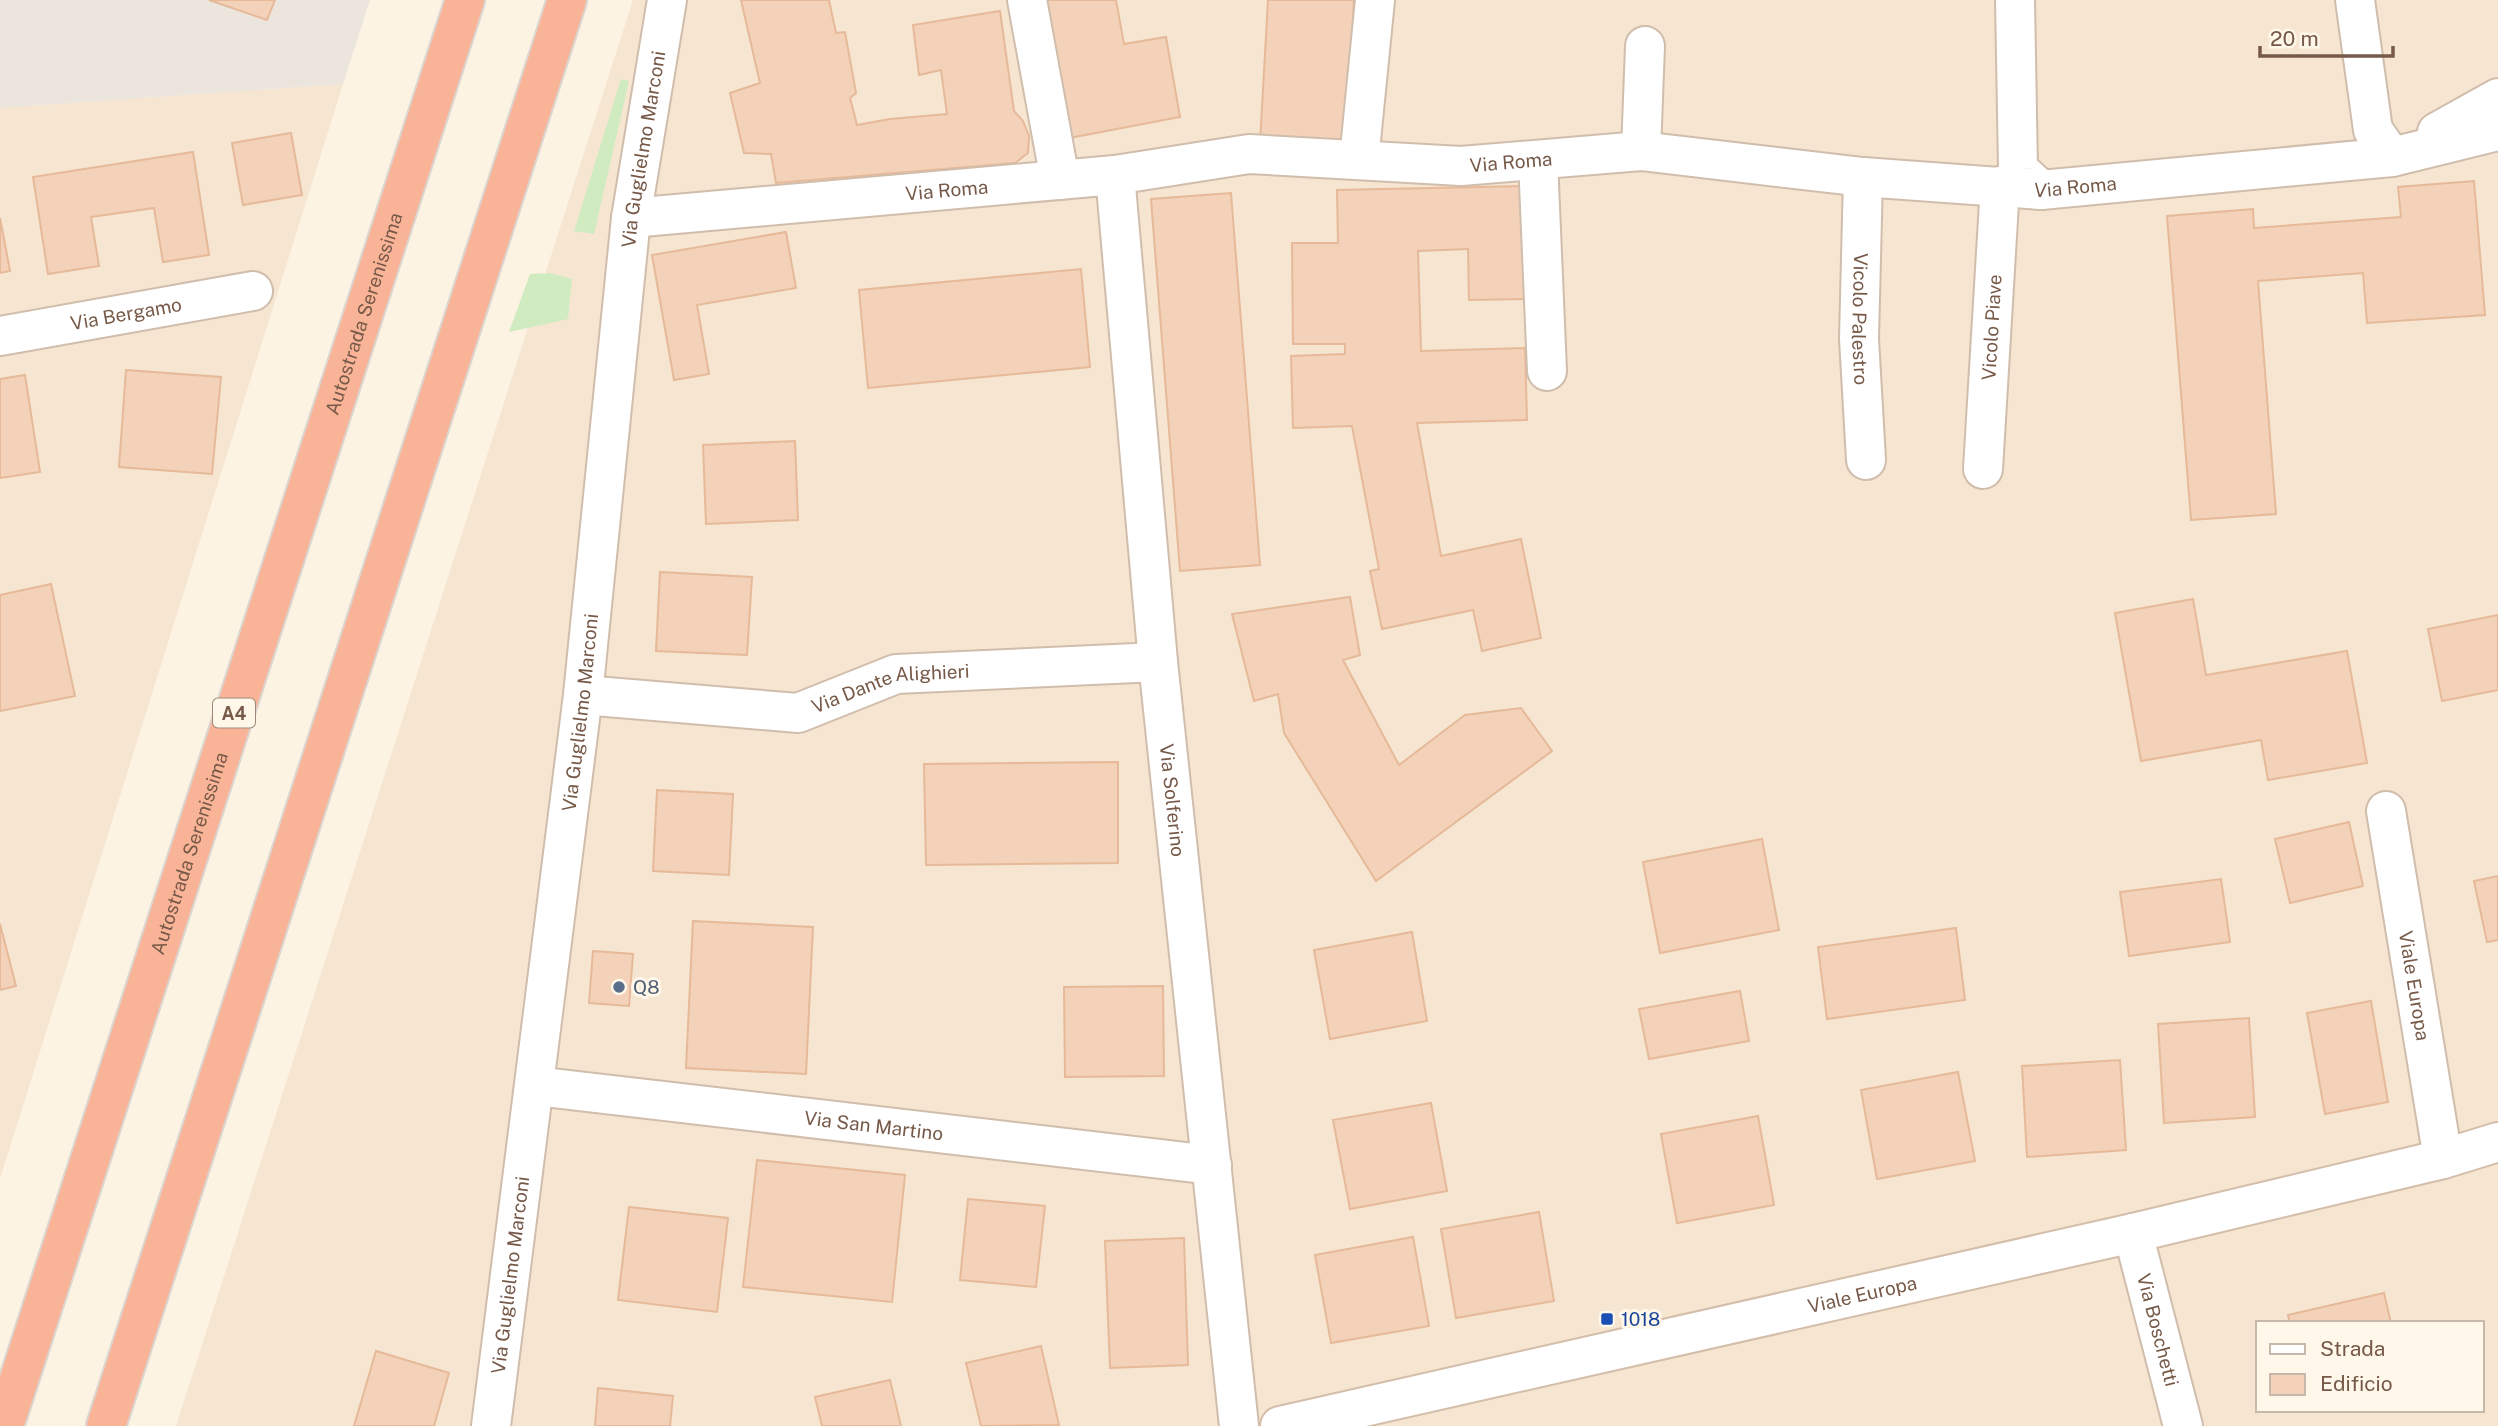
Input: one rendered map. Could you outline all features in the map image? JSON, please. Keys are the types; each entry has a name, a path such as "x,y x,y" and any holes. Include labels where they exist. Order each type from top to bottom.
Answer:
{"highway":[{"name":"Autostrada Serenissima","path":"4,1426 465,0"},
{"path":"106,1426 567,0"}],"street":[{"name":"Via Guglielmo Marconi","path":"491,1426 583,695 631,218 667,0"},
{"path":"1027,0 1060,180"},
{"path":"1359,160 1375,0"},
{"path":"2015,0 2018,169 2041,190"},
{"path":"2355,0 2373,130 2392,157"},
{"path":"1640,151 1644,46"},
{"name":"Via Roma","path":"2392,157 2498,98"},
{"name":"Via Roma","path":"631,218 1115,175 1249,154 1461,166 1640,151 1863,177 2041,190 2392,157 2498,131"},
{"path":"1538,160 1547,371"},
{"name":"Via Solferino","path":"1115,175 1158,662 1239,1426"},
{"name":"Vicolo Palestro","path":"1863,177 1859,339 1866,460"},
{"name":"Vicolo Piave","path":"1983,469 2000,186"},
{"name":"Via Bergamo","path":"0,335 253,291"},
{"name":"Via Dante Alighieri","path":"583,695 798,713 896,674 1158,662"},
{"name":"Viale Europa","path":"2386,811 2443,1159"},
{"name":"Via San Martino","path":"535,1086 1212,1165"},
{"name":"Viale Europa","path":"1280,1426 2133,1233 2443,1159 2498,1142"},
{"name":"Via Boschetti","path":"2133,1233 2183,1426"}],"shaded area":[{"path":"0,0 370,0 343,84 0,108"},
{"path":"633,0 2498,0 2498,1426 176,1426"},
{"path":"343,84 0,1179 0,108"}],"green space":[{"path":"621,79 629,81 594,234 574,231"},
{"path":"550,273 572,279 568,319 509,332 530,274"}],"building":[{"path":"209,0 275,0 267,20"},
{"path":"741,0 829,0 836,33 845,32 856,93 850,98 857,125 947,114 941,70 919,75 913,25 1000,11 1014,111 1023,121 1029,136 1028,153 1015,163 776,183 771,154 744,153 730,93 760,83"},
{"path":"1043,0 1116,0 1124,44 1166,37 1180,117 1069,138"},
{"path":"1268,0 1354,0 1346,148 1260,143"},
{"path":"291,133 302,195 243,205 232,143"},
{"path":"193,152 209,255 163,262 154,208 91,217 99,266 48,274 33,177"},
{"path":"2474,181 2485,315 2367,323 2363,273 2258,281 2276,514 2191,520 2167,216 2253,209 2254,228 2401,217 2398,187"},
{"path":"1532,186 1534,299 1469,300 1468,249 1418,251 1421,351 1525,348 1527,420 1417,423 1441,556 1521,539 1541,638 1482,651 1473,610 1382,629 1370,571 1379,569 1352,426 1293,428 1291,356 1345,354 1345,344 1293,344 1292,243 1338,243 1337,190"},
{"path":"1231,193 1260,565 1180,571 1151,199"},
{"path":"0,218 10,271 0,273"},
{"path":"786,232 796,288 697,305 709,374 674,380 652,255"},
{"path":"1081,269 1090,367 868,388 859,290"},
{"path":"126,370 221,377 212,474 119,467"},
{"path":"25,375 40,472 0,478 0,379"},
{"path":"795,441 798,520 706,524 703,445"},
{"path":"660,572 752,577 747,655 656,651"},
{"path":"51,584 75,696 0,711 0,595"},
{"path":"1350,597 1360,655 1343,660 1399,765 1465,715 1521,708 1552,751 1376,881 1284,733 1278,694 1254,701 1232,614"},
{"path":"2193,599 2206,675 2347,651 2367,763 2268,780 2261,740 2141,761 2115,613"},
{"path":"2498,615 2498,690 2442,701 2428,629"},
{"path":"1118,762 1118,863 926,865 924,764"},
{"path":"657,790 733,794 729,875 653,871"},
{"path":"2349,822 2363,886 2290,903 2275,839"},
{"path":"1762,839 1779,930 1660,953 1643,862"},
{"path":"2498,876 2498,940 2487,942 2474,881"},
{"path":"2221,879 2230,942 2129,956 2120,892"},
{"path":"693,921 813,927 806,1074 686,1068"},
{"path":"0,924 16,986 0,990"},
{"path":"1956,928 1965,1000 1827,1019 1818,947"},
{"path":"1412,932 1427,1021 1330,1039 1314,950"},
{"path":"593,951 633,954 629,1006 589,1003"},
{"path":"1163,986 1164,1076 1065,1077 1064,987"},
{"path":"1740,991 1749,1041 1649,1059 1639,1009"},
{"path":"2371,1001 2388,1102 2325,1114 2307,1013"},
{"path":"2249,1018 2255,1117 2164,1123 2158,1024"},
{"path":"2120,1060 2126,1150 2027,1157 2022,1066"},
{"path":"1958,1072 1975,1161 1877,1179 1861,1090"},
{"path":"1431,1103 1447,1191 1350,1209 1333,1120"},
{"path":"1758,1116 1774,1205 1677,1223 1661,1134"},
{"path":"757,1160 905,1175 892,1302 743,1287"},
{"path":"968,1199 1045,1206 1036,1287 960,1280"},
{"path":"629,1207 728,1218 717,1312 618,1300"},
{"path":"1539,1212 1554,1301 1456,1318 1441,1229"},
{"path":"1413,1237 1429,1326 1331,1343 1315,1255"},
{"path":"1184,1238 1188,1365 1110,1368 1105,1241"},
{"path":"2384,1293 2391,1321 2290,1321 2288,1315"},
{"path":"1041,1346 1059,1425 981,1426 966,1363"},
{"path":"376,1351 449,1373 434,1426 354,1426"},
{"path":"890,1380 901,1426 822,1426 815,1397"},
{"path":"598,1388 673,1396 670,1426 595,1426"}],"place":[{"name":"Q8","path":"619,987"},
{"name":"1018","path":"1607,1319"}]}
